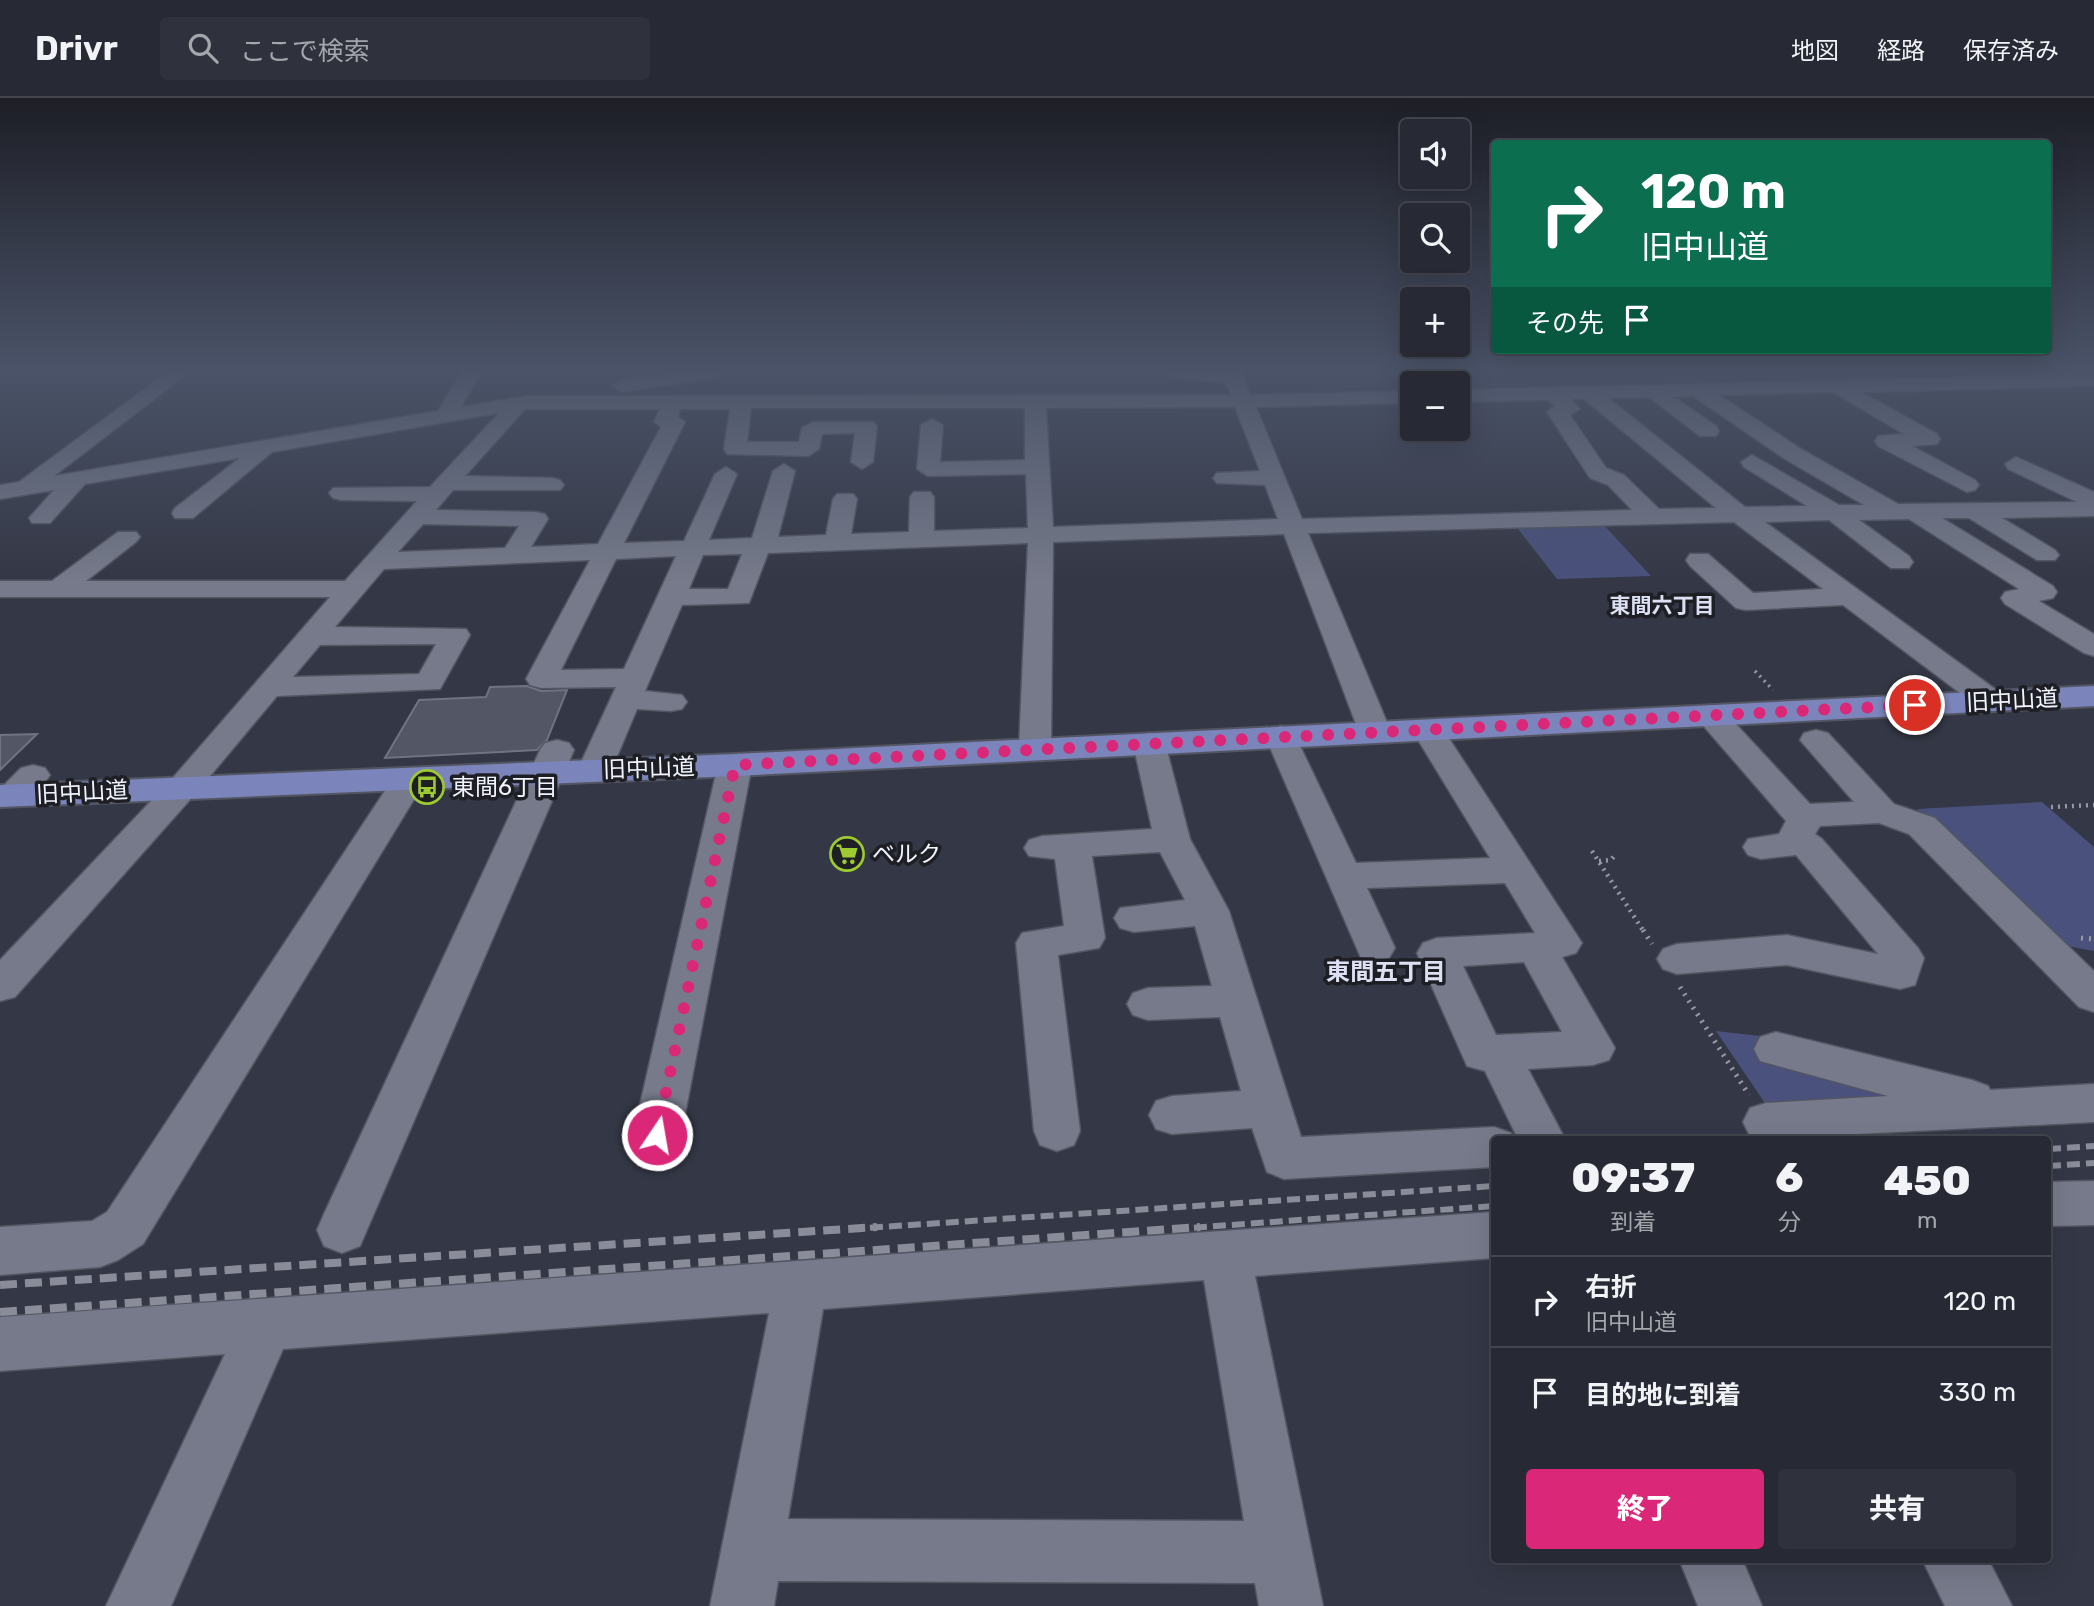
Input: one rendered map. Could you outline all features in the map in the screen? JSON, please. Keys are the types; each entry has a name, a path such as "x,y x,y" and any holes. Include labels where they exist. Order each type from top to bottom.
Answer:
{"main road":[{"name":"旧中山道","path":"16,789 183,787 410,778 552,761 594,771 646,761 735,765 2094,696"}],"street":[{"path":"12,490 81,441"},
{"path":"12,490 303,441"},
{"path":"0,986 183,787 352,589 484,441"},
{"path":"664,441 541,679 630,688 671,702"},
{"path":"736,441 735,449 808,449 810,441"},
{"path":"861,441 862,462"},
{"path":"931,441 929,469 1037,467"},
{"path":"1035,748 1041,534 1036,441"},
{"path":"1259,441 1375,732"},
{"path":"1577,441 1598,473 1616,480 1651,515"},
{"path":"1647,441 1737,513 1991,701"},
{"path":"1774,441 1793,454 1903,511 2043,592 2015,598 2094,647"},
{"path":"1887,441 1968,485"},
{"path":"184,513 266,448"},
{"path":"1752,462 1833,512 1900,562"},
{"path":"2016,464 2094,501"},
{"path":"594,771 692,548 742,491 784,471"},
{"path":"1224,478 1273,478"},
{"path":"41,518 77,479"},
{"path":"341,493 552,485"},
{"path":"669,597 739,597 760,545 742,491"},
{"path":"921,538 922,497"},
{"path":"837,541 845,499"},
{"path":"377,561 1293,525 1737,513 2094,509"},
{"path":"1973,510 2046,555"},
{"path":"416,517 536,519 514,554"},
{"path":"61,587 127,537"},
{"path":"1699,560 1773,627"},
{"path":"0,589 352,589"},
{"path":"1746,602 1850,596"},
{"path":"269,687 429,683 456,635 312,636"},
{"path":"1677,959 1787,950 1900,974 1904,958 1809,847 1786,833 1710,715"},
{"path":"1428,730 1562,943 1437,953 1483,1054 1593,1048 1536,947"},
{"path":"1281,736 1375,948"},
{"path":"1816,740 1882,812 1923,826 2077,962 2094,996"},
{"path":"1149,743 1172,839 1210,911 1284,1158 1491,1147"},
{"path":"342,1230 552,761"},
{"path":"657,1135 735,765"},
{"path":"0,1251 100,1244 125,1228 410,778"},
{"path":"1786,833 1882,812"},
{"path":"1057,1131 1036,943 1085,937 1057,846 1172,839"},
{"path":"1342,876 1516,870"},
{"path":"1134,918 1210,911"},
{"path":"1148,1004 1237,1001"},
{"path":"1776,1049 2003,1107"},
{"path":"1497,1052 1540,1136"},
{"path":"1766,1122 2094,1103"},
{"path":"1172,1115 1269,1108"},
{"path":"2051,1204 2094,1203"},
{"path":"0,1344 1491,1235"},
{"path":"800,1287 748,1578 1286,1579 1225,1253"},
{"path":"138,1606 267,1324"},
{"path":"1712,1563 1731,1606"},
{"path":"1956,1563 1980,1606"}],"path":[{"path":"1755,671 1781,699"},
{"path":"2051,807 2094,805"},
{"path":"1599,861 1611,860 1615,855"}],"shaded area":[{"path":"1601,522 1651,576 1557,579 1515,525"},
{"path":"2042,802 2094,847 2094,951 2067,946 2050,938 1917,809"},
{"path":"1716,1031 1769,1037 1951,1100 1773,1115"}],"building":[{"path":"527,686 541,691 567,690 547,740 537,750 385,758 419,700 486,697 490,687"},
{"path":"37,734 0,770 0,735"}],"railway":[{"path":"2051,1149 2094,1146"},
{"path":"2051,1166 2094,1163"},
{"path":"851,1229 1491,1186"},
{"path":"1175,1229 1491,1206"},
{"path":"0,1285 877,1227"},
{"path":"0,1312 1200,1227"}],"place":[{"name":"東間6丁目","path":"427,787"},
{"name":"ベルク","path":"847,854"}],"district":[{"name":"東間六丁目","path":"1662,605"},
{"name":"東間五丁目","path":"1386,972"}],"route":[{"path":"657,1135 735,765 1915,705"}]}
